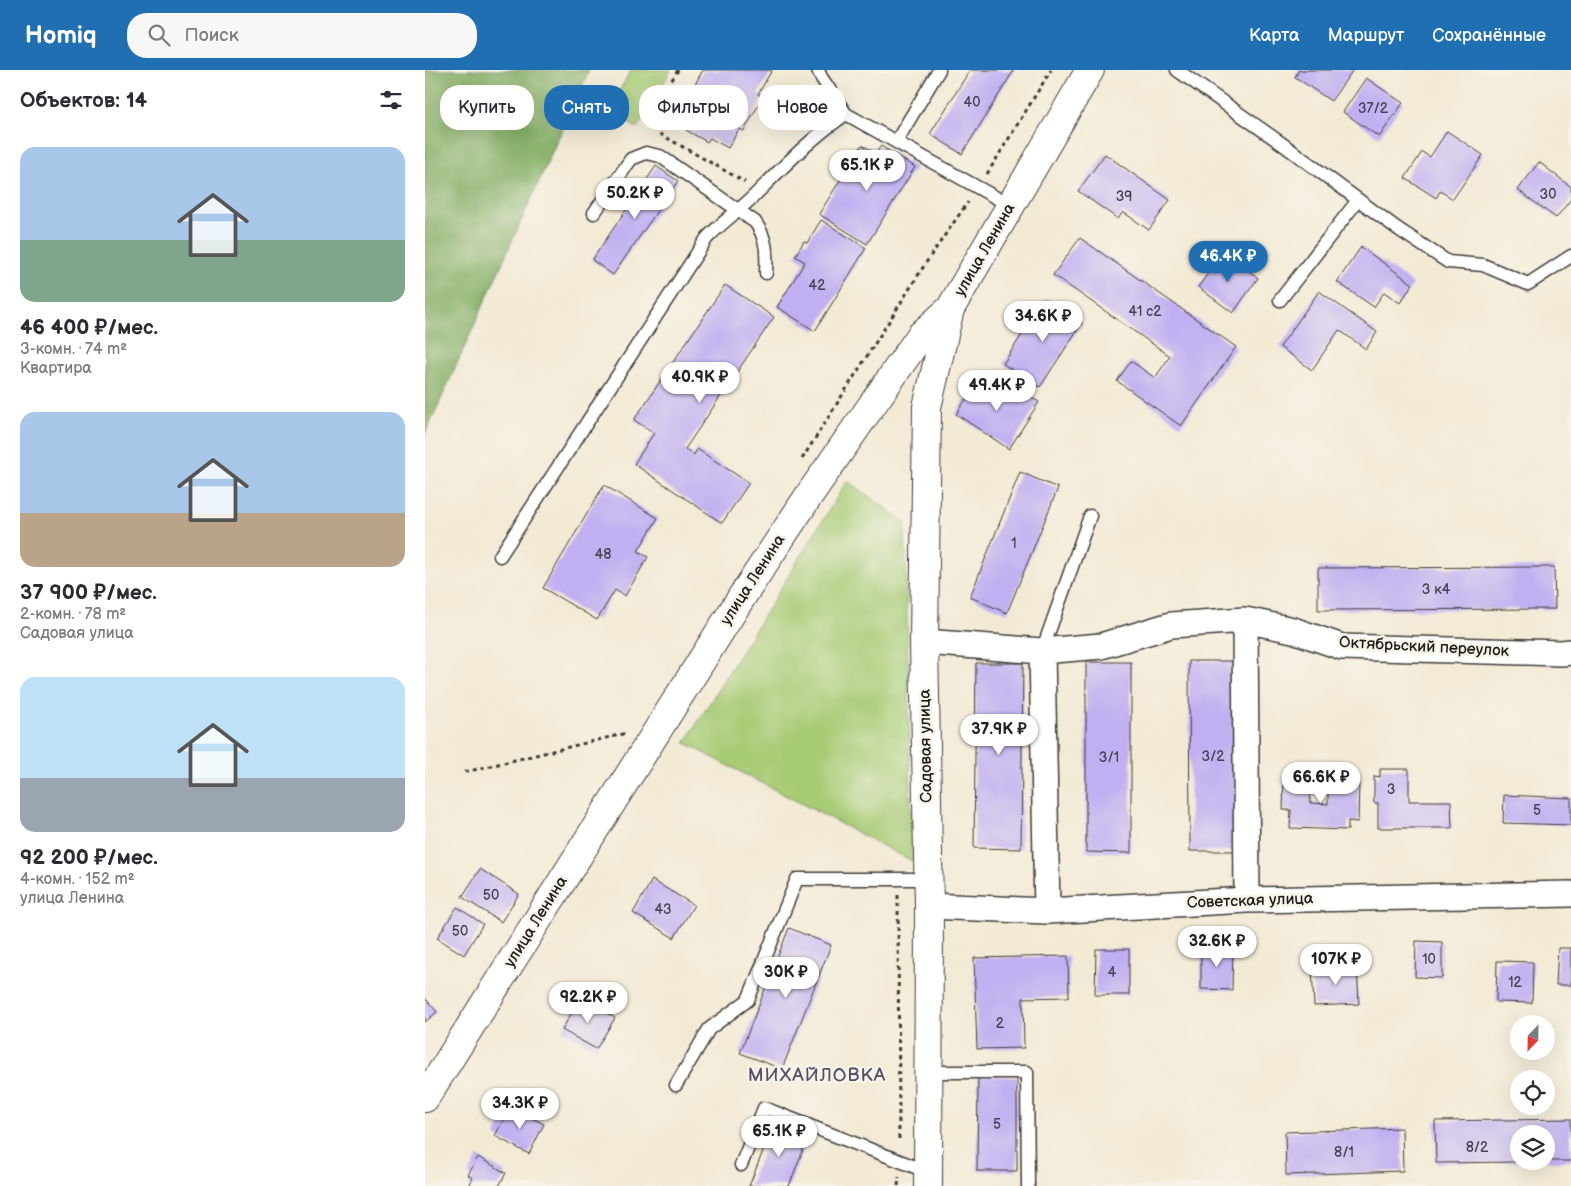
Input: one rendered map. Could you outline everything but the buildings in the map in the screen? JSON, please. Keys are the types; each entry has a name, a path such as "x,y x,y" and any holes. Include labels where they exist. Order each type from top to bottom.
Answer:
{"main road":[{"name":"улица Ленина","path":"425,1098 743,595 812,490 921,334 950,309 1090,70"},
{"name":"Садовая улица","path":"928,1179 929,906 924,642 927,407 950,309"}],"street":[{"name":"Октябрьский переулок","path":"924,642 1041,652 1101,646 1171,625 1245,620 1293,630 1342,647 1571,652"},
{"path":"1245,620 1247,900"},
{"path":"1041,652 1047,911"},
{"name":"Советская улица","path":"929,906 1047,911 1247,900 1571,894"}],"lane":[{"path":"818,70 826,85"},
{"path":"896,142 939,70"},
{"path":"1177,70 1398,229 1448,262 1483,265 1528,284 1571,256"},
{"path":"846,114 1011,206"},
{"path":"500,556 707,238 722,222 760,190 802,147 823,130"},
{"path":"594,213 631,159 646,153 660,156 755,222 763,236 767,250 766,273"},
{"path":"1280,300 1358,200"},
{"path":"1041,652 1090,516"},
{"path":"676,1085 709,1029 748,1000 797,880 928,879"},
{"path":"928,1072 1027,1072 1028,1186"},
{"path":"741,1165 764,1108 899,1160 928,1179"}],"path":[{"path":"678,70 655,111 653,119 657,130 760,190"},
{"path":"799,463 929,258 978,188 1051,70"},
{"path":"465,772 630,733"},
{"path":"898,879 898,1186"}],"green space":[{"path":"425,70 589,70 582,85 544,85 544,130 562,130 425,435"},
{"path":"631,70 671,70 662,85 639,85 639,125 637,128 629,123 629,85 623,85"},
{"path":"847,481 905,522 912,861 685,743"}],"district":[{"name":"МИХАЙЛОВКА","path":"817,1075"}]}
